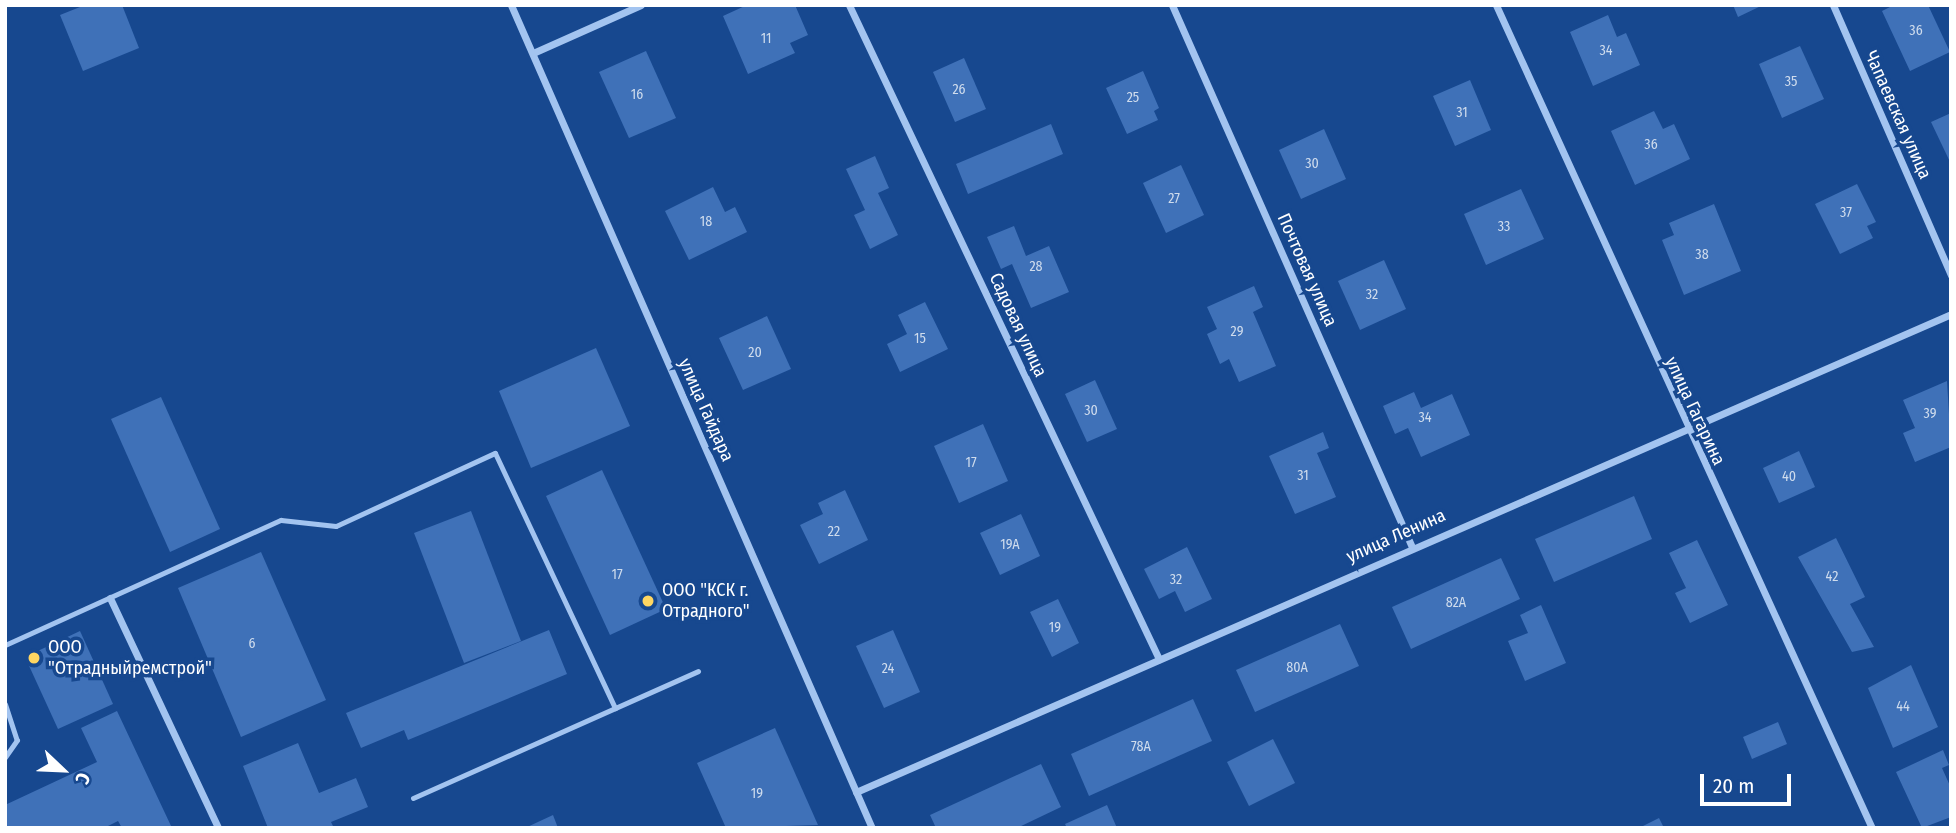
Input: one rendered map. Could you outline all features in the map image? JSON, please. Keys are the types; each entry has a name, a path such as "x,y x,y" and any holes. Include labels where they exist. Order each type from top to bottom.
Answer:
{"street":[{"name":"улица Гайдара","path":"511,5 872,828"},
{"path":"533,53 641,5"},
{"name":"Садовая улица","path":"849,5 1158,659"},
{"name":"Почтовая улица","path":"1172,5 1412,547"},
{"name":"улица Гагарина","path":"1496,5 1684,426 1872,828"},
{"name":"Чапаевская улица","path":"1833,5 1950,270"},
{"name":"улица Ленина","path":"856,792 1684,426 1951,314"},
{"path":"110,598 218,828"}],"lane":[{"path":"5,645 281,520 336,526 495,453 615,708"},
{"path":"413,798 698,671"},
{"path":"5,704 17,740 5,757"}],"building":[{"path":"85,5 122,5 139,48 83,71 60,15"},
{"path":"747,5 795,5 808,35 790,43 795,53 748,74 723,16"},
{"path":"1733,5 1763,5 1738,17"},
{"path":"1894,5 1928,5 1950,52 1910,71 1882,11"},
{"path":"1608,15 1617,37 1626,33 1640,65 1593,86 1570,32"},
{"path":"1800,46 1824,99 1782,118 1759,64"},
{"path":"646,51 676,118 629,138 599,72"},
{"path":"964,58 986,109 955,122 933,72"},
{"path":"1143,71 1159,108 1154,111 1158,120 1127,134 1106,88"},
{"path":"1470,80 1491,130 1455,146 1433,96"},
{"path":"1654,111 1663,129 1674,124 1690,159 1635,185 1611,131"},
{"path":"1951,113 1951,164 1931,122"},
{"path":"1051,124 1063,154 968,194 956,164"},
{"path":"1324,129 1346,179 1301,199 1279,150"},
{"path":"875,156 889,188 878,193 898,235 870,249 854,215 865,210 846,169"},
{"path":"1181,165 1204,215 1166,233 1143,183"},
{"path":"1857,184 1876,222 1867,226 1873,238 1840,254 1815,204"},
{"path":"713,187 725,212 735,207 747,232 689,260 665,211"},
{"path":"1521,189 1544,239 1486,265 1464,214"},
{"path":"1714,204 1741,271 1684,295 1662,240 1674,235 1669,223"},
{"path":"1014,226 1026,256 1049,246 1069,292 1031,308 1012,264 1001,269 987,237"},
{"path":"1384,260 1406,309 1360,330 1338,281"},
{"path":"1254,286 1263,307 1253,312 1276,366 1239,382 1229,359 1220,364 1207,334 1217,329 1207,307"},
{"path":"925,302 948,349 900,372 887,344 907,334 898,315"},
{"path":"767,316 791,369 743,390 719,338"},
{"path":"596,348 630,426 531,468 499,391"},
{"path":"1095,380 1117,429 1087,442 1065,394"},
{"path":"1947,381 1951,447 1915,462 1903,433 1915,428 1903,400"},
{"path":"1414,392 1421,408 1452,394 1470,435 1421,457 1408,428 1395,434 1383,406"},
{"path":"161,397 220,529 170,552 111,419"},
{"path":"983,424 1008,481 959,503 934,446"},
{"path":"1323,432 1329,448 1317,453 1336,497 1295,514 1269,456"},
{"path":"1799,451 1815,487 1779,503 1763,468"},
{"path":"602,470 666,609 610,635 546,496"},
{"path":"845,490 868,540 819,564 800,525 823,514 818,503"},
{"path":"1634,496 1652,539 1554,582 1535,539"},
{"path":"471,511 521,641 464,663 414,533"},
{"path":"1021,514 1040,556 1000,575 980,533"},
{"path":"1836,538 1865,597 1850,604 1874,647 1852,652 1798,557"},
{"path":"1697,540 1728,605 1690,623 1675,593 1686,588 1669,553"},
{"path":"1187,547 1212,599 1185,612 1175,591 1159,599 1144,569"},
{"path":"261,552 326,700 241,737 178,588"},
{"path":"1501,558 1520,599 1411,649 1392,607"},
{"path":"1058,599 1079,643 1052,657 1030,612"},
{"path":"1541,605 1566,663 1525,681 1508,641 1528,633 1520,615"},
{"path":"1340,624 1359,666 1255,712 1236,670"},
{"path":"549,630 567,674 408,740 404,730 361,748 346,713"},
{"path":"893,630 920,692 884,708 856,646"},
{"path":"80,631 113,704 58,729 25,657"},
{"path":"1911,665 1938,727 1893,748 1868,688"},
{"path":"1193,699 1212,741 1089,796 1071,754"},
{"path":"117,711 172,828 122,828 118,821 104,828 5,828 5,805 97,762 81,728"},
{"path":"1778,722 1787,744 1752,759 1743,737"},
{"path":"775,728 818,825 726,828 697,763"},
{"path":"1273,739 1295,783 1249,806 1227,762"},
{"path":"298,743 319,793 356,778 368,807 331,822 334,828 268,828 243,766"},
{"path":"1943,750 1949,765 1942,768 1951,788 1951,817 1922,828 1896,772"},
{"path":"1041,764 1061,807 1017,828 936,828 930,815"},
{"path":"1107,805 1117,828 1067,828 1065,824"},
{"path":"553,815 558,828 525,828"},
{"path":"1659,818 1664,828 1639,828"}],"place":[{"name":"ООО \"КСК г. Отрадного\"","path":"648,601"},
{"name":"ООО \"Отрадныйремстрой\"","path":"34,658"}]}
